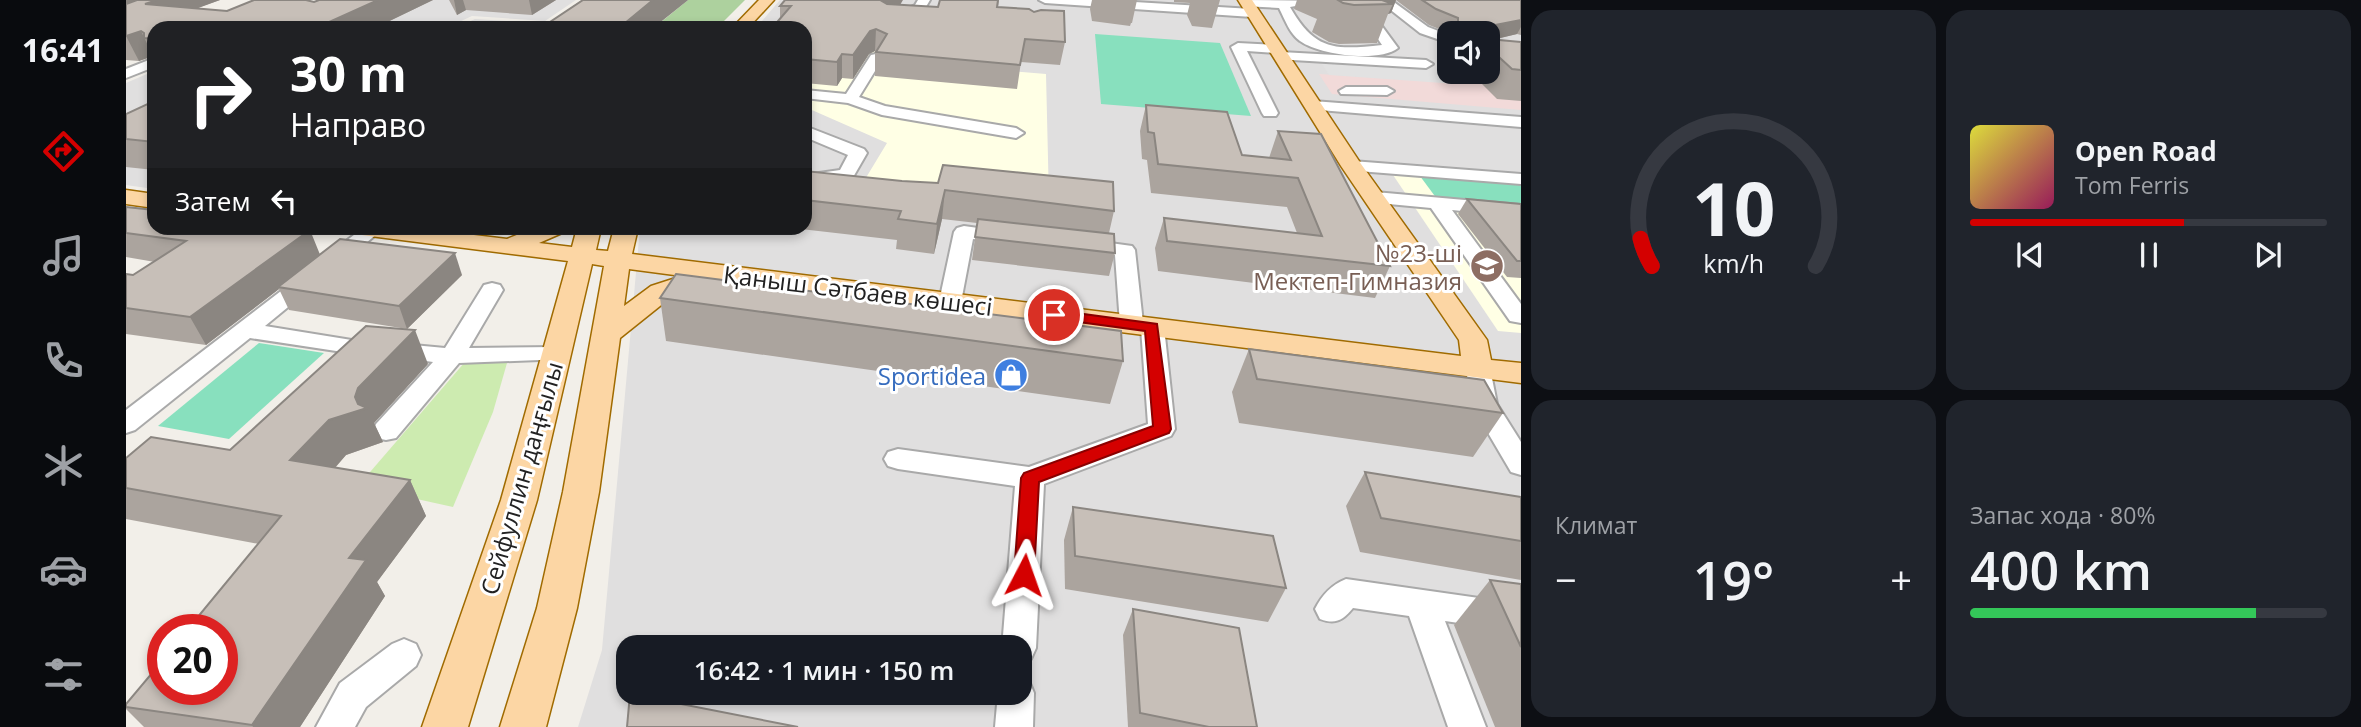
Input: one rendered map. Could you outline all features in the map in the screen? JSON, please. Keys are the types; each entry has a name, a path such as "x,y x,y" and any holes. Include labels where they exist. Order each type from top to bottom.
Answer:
{"main road":[{"path":"747,21 767,0"},
{"path":"1248,5 1279,52 1318,94 1352,166 1473,340 1478,368"},
{"name":"Қаныш Сәтбаев көшесі","path":"423,235 1521,373"},
{"path":"510,246 537,235"},
{"name":"Сейфуллин даңғылы","path":"445,727 519,500 587,235"},
{"name":"Сейфуллин даңғылы","path":"525,722 557,608 581,492 624,235"},
{"path":"606,335 658,292 675,285 738,275"}],"street":[{"path":"887,21 920,7 924,0"},
{"path":"1035,15 1039,2 1044,0 1248,5 1283,5 1307,1 1328,3 1369,17 1391,48 1358,52 1333,50 1303,38 1283,5"},
{"path":"1384,0 1424,30 1437,35"},
{"path":"1270,113 1235,43 1329,59 1335,66 1431,70"},
{"path":"126,62 147,54"},
{"path":"850,99 876,58"},
{"path":"126,74 147,65"},
{"path":"1318,94 1387,91"},
{"path":"1318,94 1521,122"},
{"path":"812,95 850,99 882,110 1016,133"},
{"path":"812,134 858,153 846,175 812,179"},
{"path":"1352,166 1521,179"},
{"path":"1375,198 1521,211"},
{"path":"1437,203 1518,316 1521,316"},
{"path":"950,302 964,232 1031,239"},
{"path":"126,424 360,235"},
{"path":"898,459 1030,478 1162,429 1125,250 1058,243"},
{"path":"386,431 452,356 492,290"},
{"path":"245,330 356,347 452,356 556,354"},
{"path":"328,369 356,347"},
{"path":"1478,368 1485,404 1521,465"},
{"path":"1020,635 1030,478"},
{"path":"1332,609 1346,593 1521,618"},
{"path":"1421,603 1467,727"},
{"path":"335,727 353,695 404,655"},
{"path":"1014,727 1015,705"}],"shaded area":[{"path":"368,0 576,0 545,21 472,16 461,21 322,21"},
{"path":"780,0 1521,0 1521,727 578,727 602,650 639,235 812,235 812,21 762,21"},
{"path":"475,19 505,21 471,21"},
{"path":"812,36 909,43 907,62 1046,74 1049,201 864,181 887,143 812,110"},
{"path":"1521,44 1521,110 1332,94 1319,74 1437,81 1437,84 1500,84 1500,62"},
{"path":"1317,56 1434,59 1437,62 1437,83 1329,75"},
{"path":"147,74 147,188 126,185 126,83"},
{"name":"№23-ші Мектеп-Гимназия","path":"1391,172 1521,184 1521,333 1498,331"}],"green space":[{"path":"688,0 745,0 724,21 662,21"},
{"path":"1095,34 1220,43 1251,116 1101,104"},
{"path":"1420,176 1521,185 1521,207 1437,199"},
{"path":"259,343 324,353 229,439 158,426"},
{"path":"465,362 507,363 493,412 453,507 358,486"}],"building":[{"path":"137,0 157,0 145,4 227,11 254,0 378,0 332,21 147,21 147,38 144,38 141,31 126,36 126,4"},
{"path":"583,0 653,0 628,21 552,21"},
{"path":"785,0 880,0 887,4 938,7 940,0 998,0 997,7 1029,9 1034,12 1064,11 1065,42 1025,39 1020,65 876,52 887,34 876,29 870,31 853,55 842,54 837,62 812,60 812,21 778,21 791,6 780,6"},
{"path":"1338,0 1382,0 1393,4 1354,5"},
{"path":"1422,0 1521,0 1521,20 1500,24 1500,21 1458,21 1458,18"},
{"path":"1500,40 1521,42 1521,70 1512,69 1500,58"},
{"path":"147,104 147,141 126,139 126,114"},
{"path":"1146,105 1227,112 1242,155 1291,160 1278,131 1321,134 1390,266 1167,241 1164,218 1322,236 1298,178 1158,164 1154,133 1148,132"},
{"path":"943,165 1113,182 1114,211 945,190 937,224 898,219 901,211 812,201 812,172 938,183"},
{"path":"1467,199 1521,204 1521,261 1517,261"},
{"path":"126,207 147,209 147,235 303,235 190,317 126,308 126,274 133,275 186,241 126,233"},
{"path":"978,219 1114,234 1115,253 975,237"},
{"path":"340,239 455,253 399,306 278,287"},
{"path":"676,274 1121,331 1123,361 660,298"},
{"path":"366,326 415,330 358,388 355,397 358,404 367,408 329,420 290,460 410,480 349,558 366,560 252,725 126,707 147,679 147,705 238,705 238,614 200,614 281,516 126,488 126,458 151,437 230,450"},
{"path":"1249,349 1484,380 1503,413 1257,379"},
{"path":"1365,472 1521,497 1521,541 1381,518"},
{"path":"1073,507 1273,536 1286,588 1075,556"},
{"path":"1490,580 1521,584 1521,647"},
{"path":"1133,609 1239,628 1257,727 1209,727 1140,713"},
{"path":"629,705 686,705 798,727 627,727"}],"place":[{"name":"№23-ші Мектеп-Гимназия","path":"1487,266"},
{"name":"Sportidea","path":"1011,375"}],"route":[{"path":"1024,575 1030,478 1162,429 1152,327 1054,315"}]}
